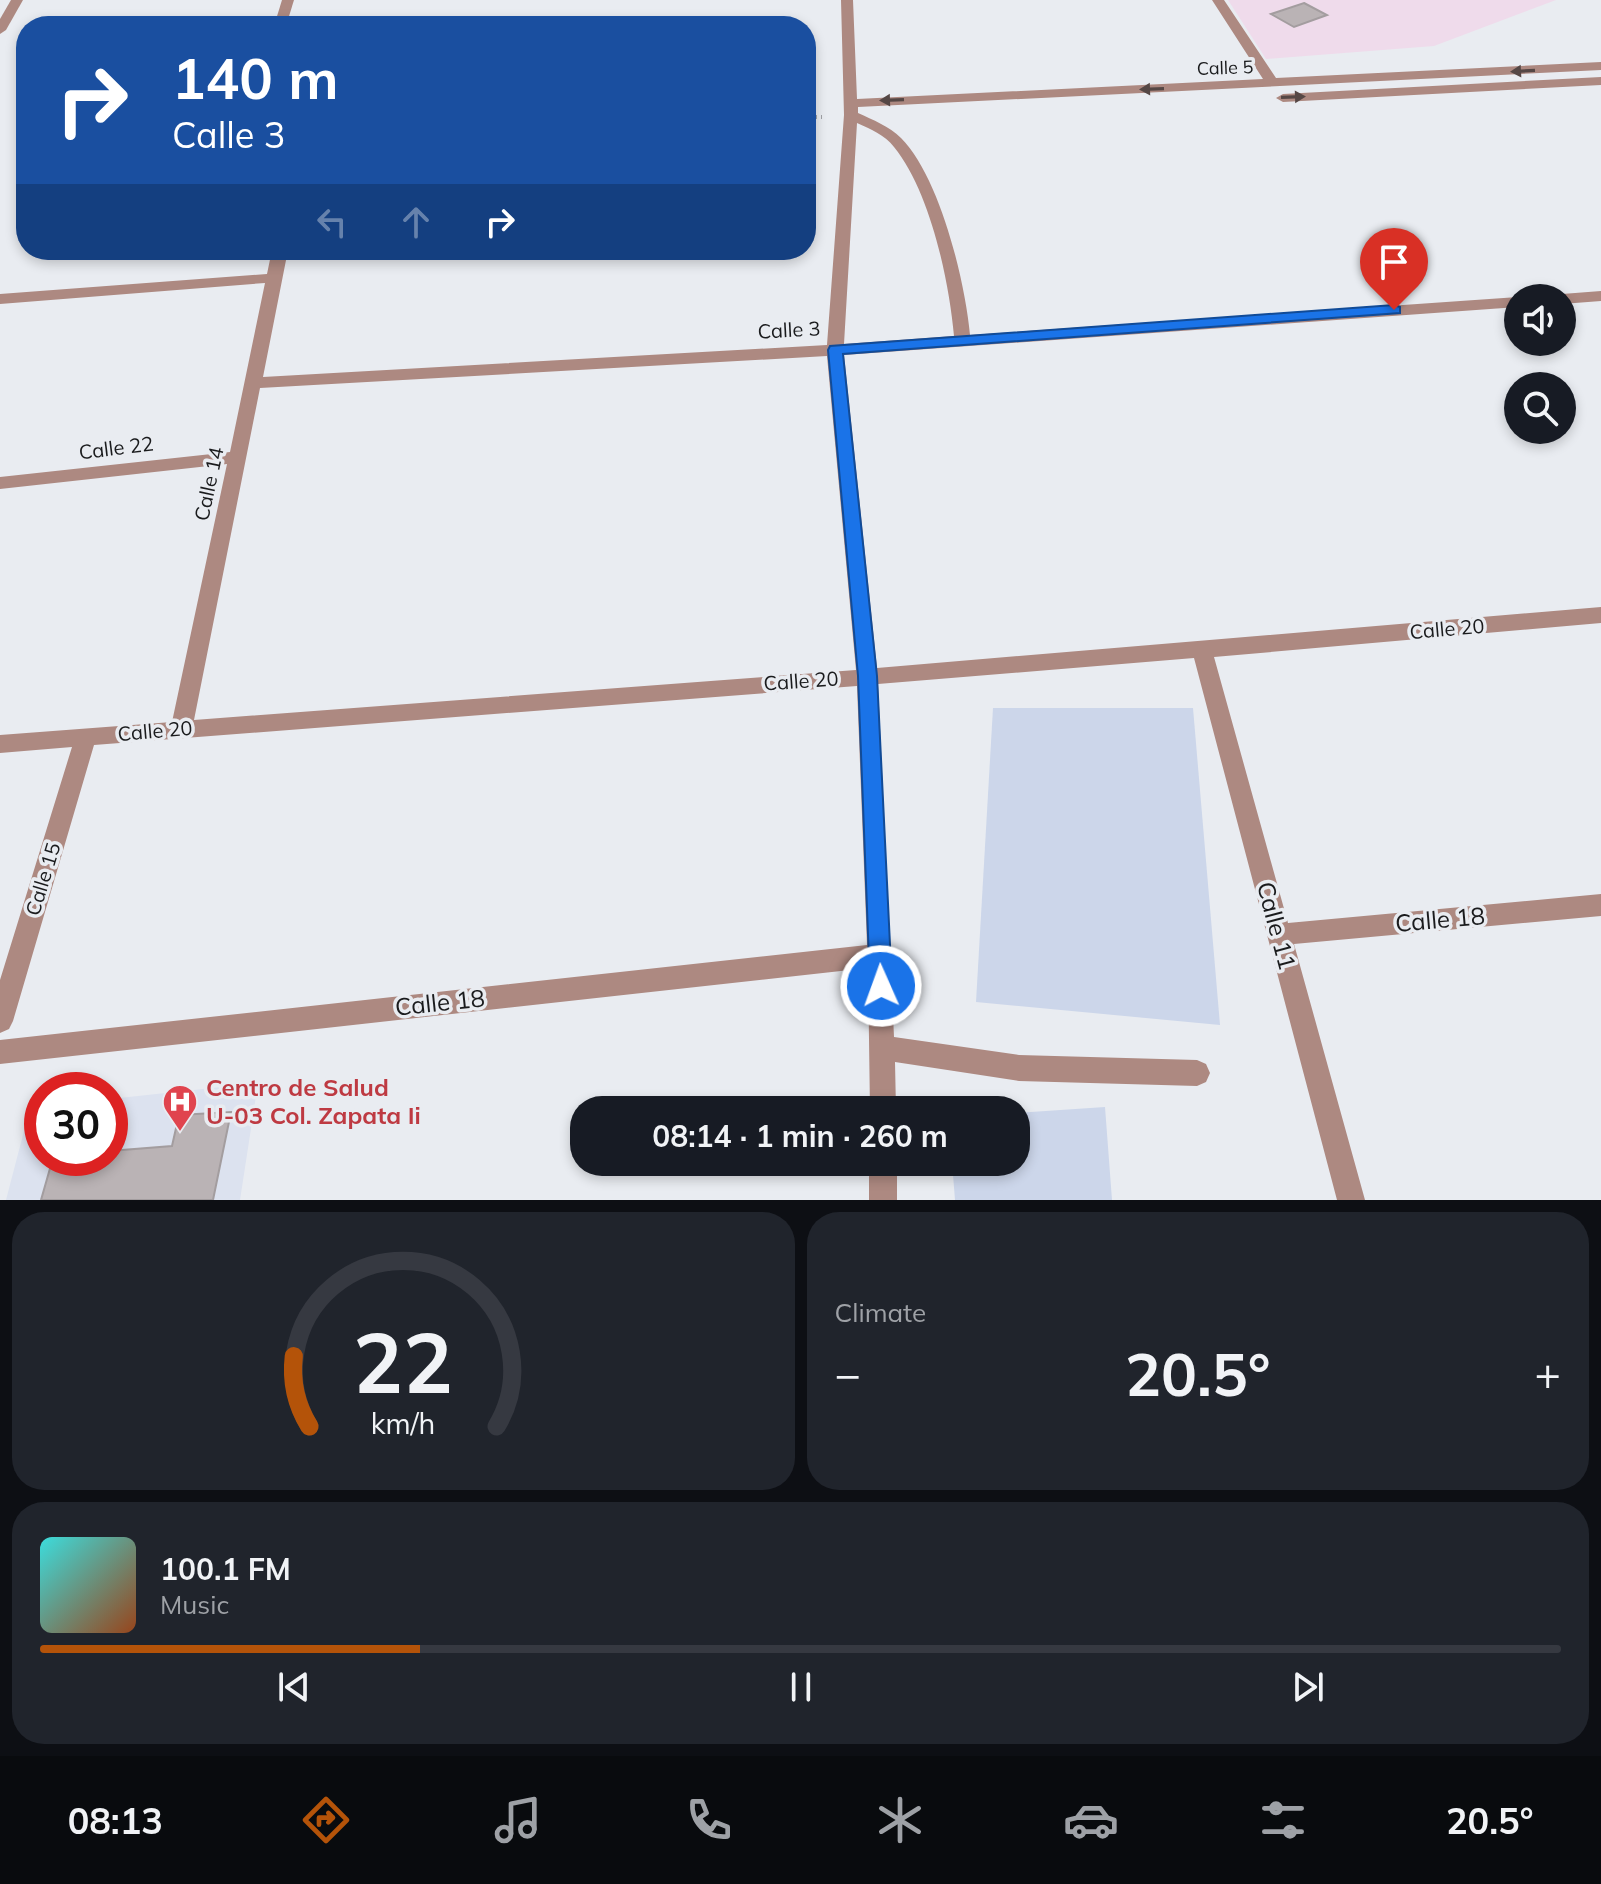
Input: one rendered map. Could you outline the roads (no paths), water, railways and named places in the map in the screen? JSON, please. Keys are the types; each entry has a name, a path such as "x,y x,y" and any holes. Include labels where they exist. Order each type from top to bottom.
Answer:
{"street":[{"path":"0,30 17,0"},
{"path":"847,0 851,109 835,350 867,676 883,1096"},
{"path":"1218,0 1273,84"},
{"name":"Calle 5","path":"851,109 1601,66"},
{"name":"Calle 5","path":"1265,98 1601,81"},
{"name":"Calle 5","path":"851,109 1217,100"},
{"path":"851,109 898,143 915,172 942,228 959,294 962,338"},
{"name":"Calle 14","path":"182,728 278,260"},
{"path":"0,299 274,278"},
{"path":"1576,298 1601,296"},
{"name":"Calle 3","path":"254,383 835,350 962,338 1504,303"},
{"name":"Calle 22","path":"0,483 237,457"},
{"name":"Calle 20","path":"0,744 1202,651 1601,615"},
{"name":"Calle 11","path":"1202,651 1351,1200"},
{"name":"Calle 15","path":"0,1021 86,737"},
{"name":"Calle 18","path":"1278,935 1601,905"},
{"name":"Calle 18","path":"0,1052 880,955"},
{"path":"883,1048 1019,1068 1197,1073"},
{"path":"883,1176 883,1200"}],"place":[{"name":"Centro de Salud U-03 Col. Zapata Ii","path":"180,1133"}]}
